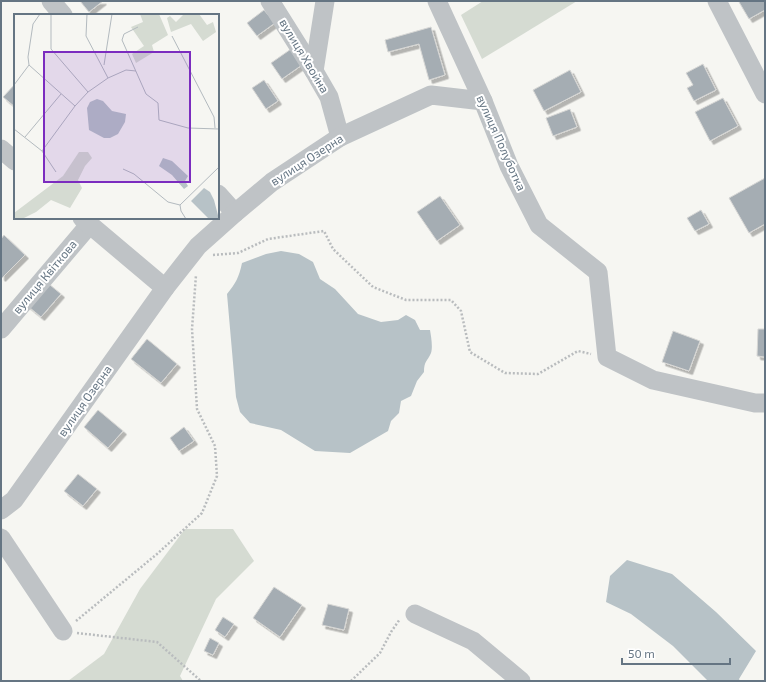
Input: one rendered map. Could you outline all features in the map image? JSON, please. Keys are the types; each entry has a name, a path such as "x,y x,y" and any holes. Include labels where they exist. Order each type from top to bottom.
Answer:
{"street":[{"path":"51,1 62,14"},
{"name":"вулиця Хвойна","path":"270,1 329,97 340,137"},
{"path":"314,71 325,1"},
{"name":"вулиця Полуботка","path":"438,1 483,101 509,166 539,225 598,272 608,357"},
{"path":"717,1 765,94"},
{"name":"вулиця Озерна","path":"1,510 14,500 165,288 197,251 235,213 272,182 340,137 431,95 483,101"},
{"path":"1,149 14,160"},
{"path":"219,195 235,213"},
{"path":"86,221 165,288"},
{"name":"вулиця Квіткова","path":"1,329 86,221"},
{"path":"608,357 654,380 755,403 765,403"},
{"path":"1,538 63,631"},
{"path":"415,614 473,641 521,681"}],"path":[{"path":"63,631 158,554 202,513 216,476 215,446 197,409 192,329 197,251 238,253 268,239 324,231 333,249 373,287 406,300 451,300 461,311 470,352 505,373 538,374 578,351 608,357"},
{"path":"351,681 380,653 391,632 401,618 415,614"},
{"path":"63,631 157,642 200,681"}],"shaded area":[{"path":"483,1 577,1 482,59 461,15"},
{"path":"281,251 299,254 313,262 320,279 335,289 358,314 381,322 398,320 406,315 415,320 420,330 430,330 432,351 425,364 424,372 417,381 411,396 401,401 399,413 391,421 388,431 350,453 315,451 281,430 250,423 240,412 236,397 227,294 237,280 242,263 266,254"},
{"path":"185,529 233,529 254,561 216,599 180,676 183,681 68,681 104,654 140,589"},
{"path":"627,560 672,574 716,612 756,651 739,679 740,681 708,681 673,646 631,614 606,602 610,576"}],"building":[{"path":"80,1 103,1 89,12"},
{"path":"765,1 765,10 749,19 739,2"},
{"path":"264,10 275,23 257,36 247,23"},
{"path":"431,27 445,75 429,80 419,44 388,52 385,40"},
{"path":"291,49 302,65 282,79 271,63"},
{"path":"703,64 716,90 694,101 687,88 693,85 686,73"},
{"path":"570,70 581,92 544,111 533,90"},
{"path":"264,80 278,101 266,109 252,88"},
{"path":"14,85 14,106 3,97"},
{"path":"723,98 738,126 710,141 695,112"},
{"path":"570,109 577,127 553,136 546,118"},
{"path":"765,178 765,224 749,233 729,198"},
{"path":"440,196 460,225 437,241 417,212"},
{"path":"701,210 709,224 695,231 687,218"},
{"path":"4,235 25,255 2,278 1,239"},
{"path":"44,280 61,294 41,317 24,303"},
{"path":"758,329 765,329 765,357 757,356"},
{"path":"673,331 700,341 689,371 662,362"},
{"path":"147,339 177,364 161,383 131,359"},
{"path":"98,410 123,431 108,448 84,427"},
{"path":"184,427 194,441 179,451 170,438"},
{"path":"78,474 97,489 83,506 64,491"},
{"path":"274,587 302,605 280,637 253,618"},
{"path":"328,604 349,609 344,630 322,625"},
{"path":"223,617 234,624 225,637 215,630"},
{"path":"210,638 219,643 213,655 204,651"}]}
